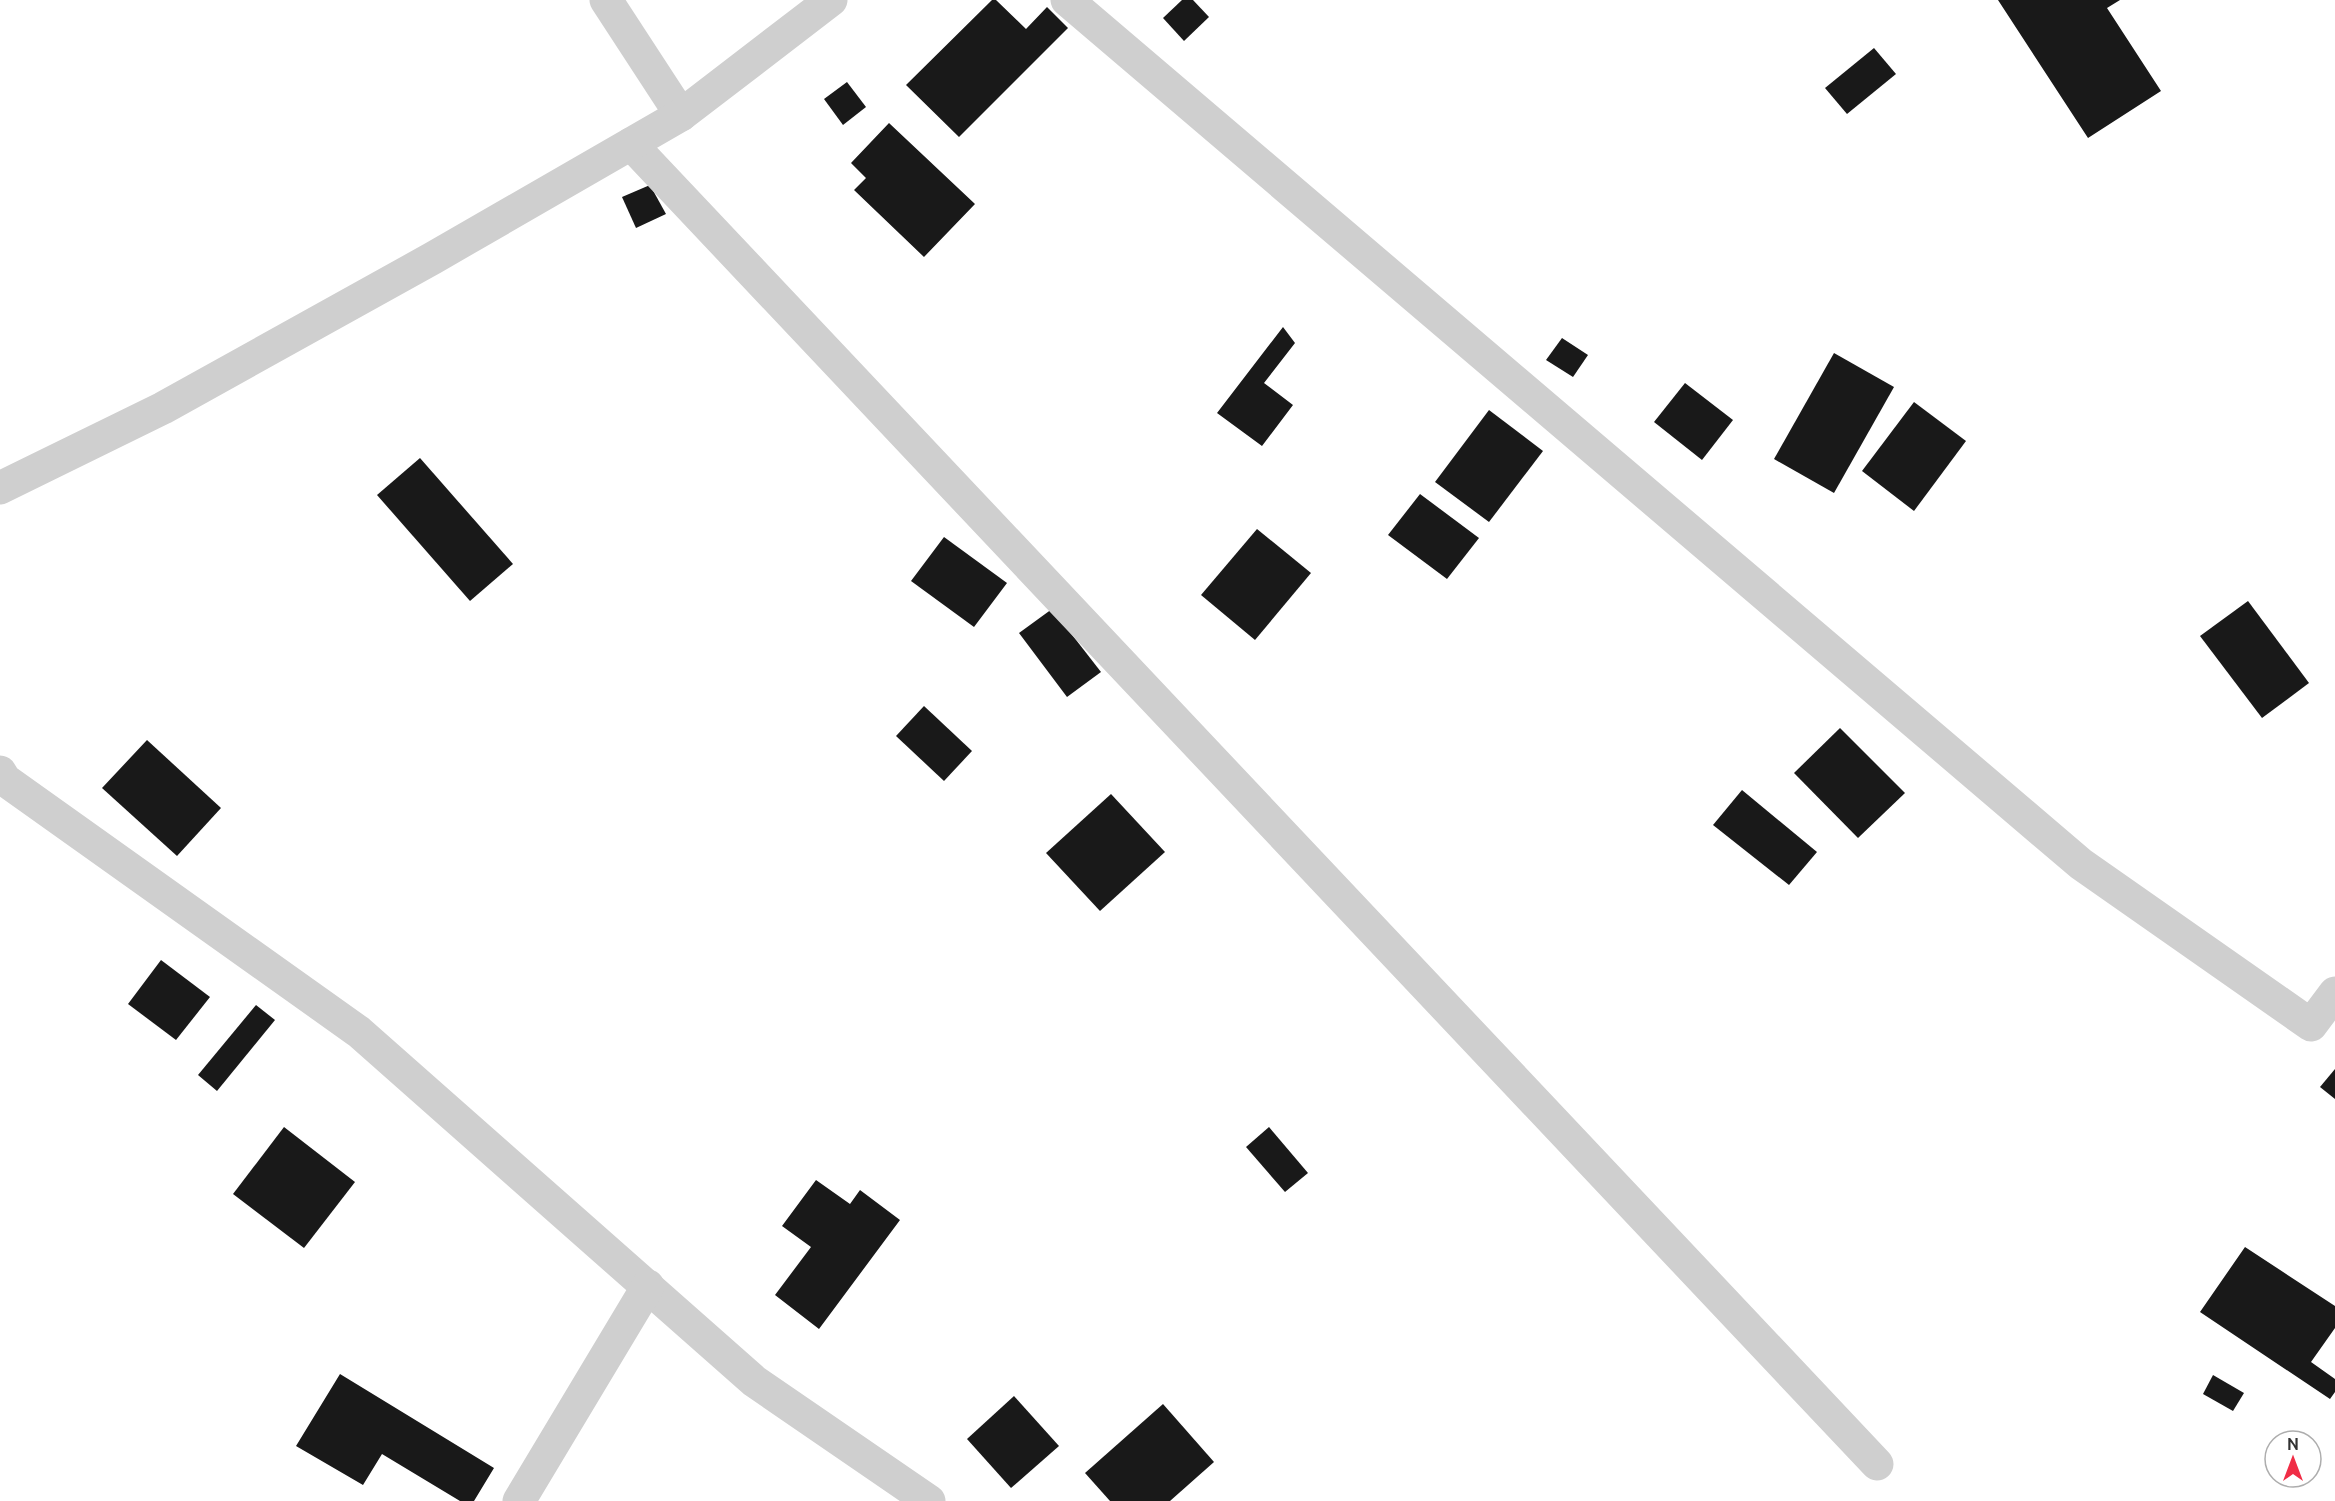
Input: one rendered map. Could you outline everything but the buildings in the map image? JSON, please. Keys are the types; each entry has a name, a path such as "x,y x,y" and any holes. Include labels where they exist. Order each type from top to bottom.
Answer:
{"street":[{"path":"606,0 681,115"},
{"path":"0,488 163,408 433,258 681,115 831,0"},
{"path":"1067,0 2081,864 2311,1025 2335,993"},
{"path":"631,144 1876,1464"},
{"path":"0,772 5,780 359,1032 754,1381 929,1501"},
{"path":"519,1501 648,1286"}]}
